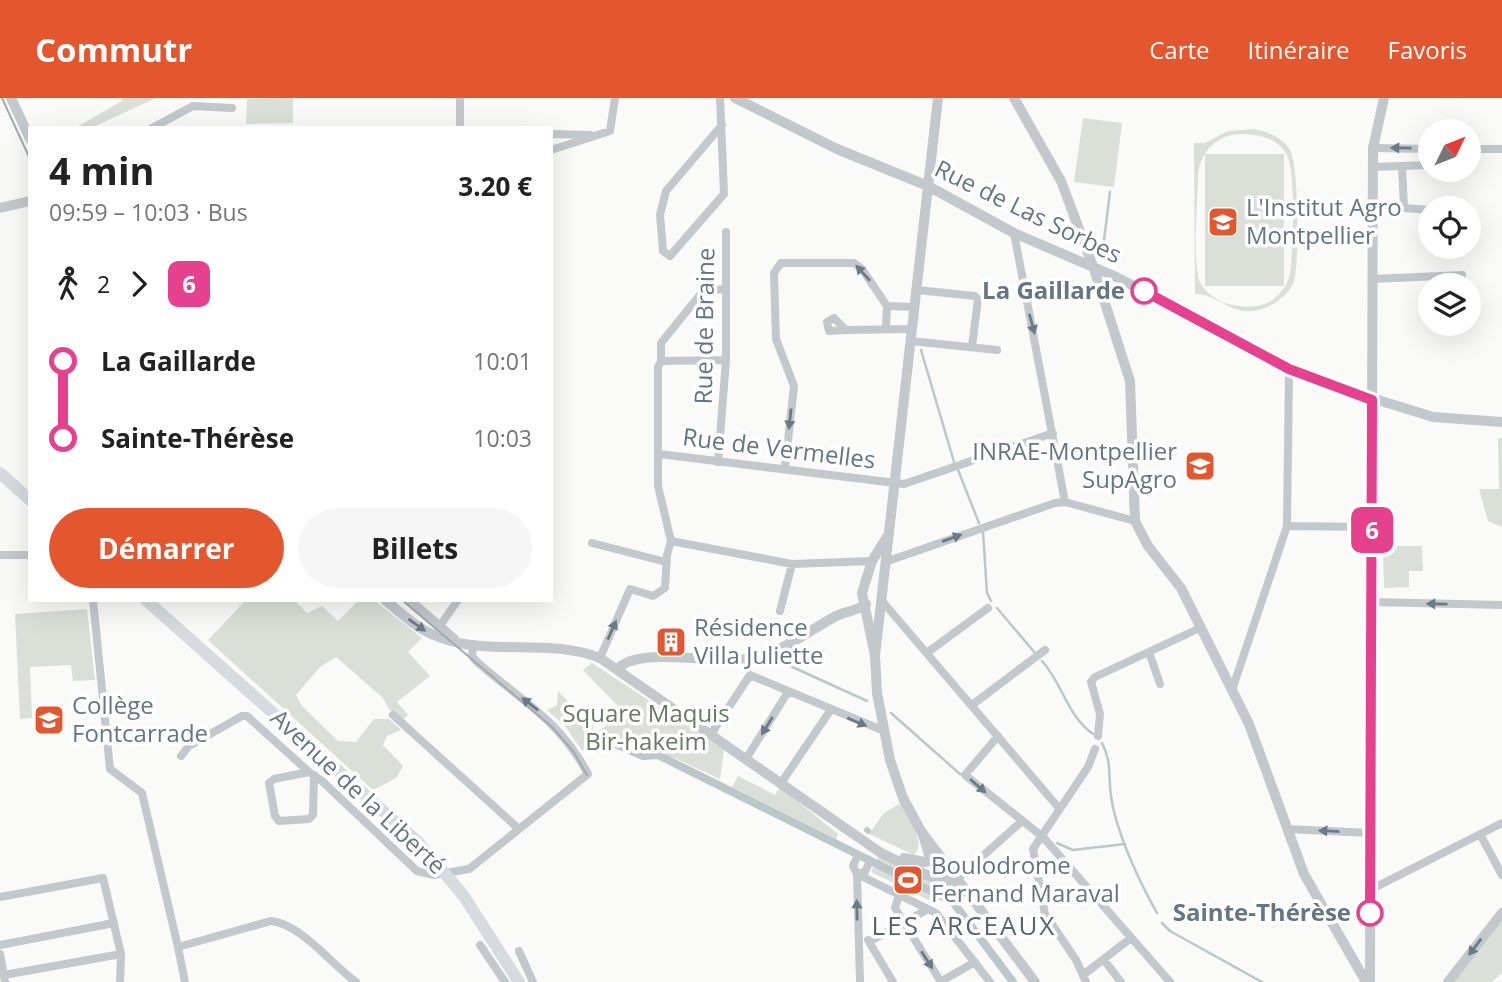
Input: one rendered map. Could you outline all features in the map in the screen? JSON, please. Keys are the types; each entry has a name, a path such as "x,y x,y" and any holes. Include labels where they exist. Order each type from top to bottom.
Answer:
{"main road":[{"path":"0,473 28,490"},
{"path":"0,473 28,498"},
{"name":"Avenue de la Liberté","path":"148,602 418,842 464,895 519,982"},
{"name":"Avenue de la Liberté","path":"157,602 205,651"}],"street":[{"path":"11,98 28,135"},
{"path":"460,98 460,126"},
{"path":"553,149 612,129 615,98"},
{"path":"720,98 722,125 724,194 670,256 663,251 660,215 666,191 722,125"},
{"name":"Rue de Las Sorbes","path":"735,98 837,149 928,186 1014,233 1148,293 1289,369 1372,400 1433,417 1502,422"},
{"path":"876,656 937,98"},
{"path":"1014,98 1061,181 1094,269 1130,381 1135,521 1148,545 1181,588 1249,724 1304,874 1368,982"},
{"path":"1368,982 1373,148 1384,98"},
{"path":"156,126 193,106 232,108"},
{"path":"553,134 596,136"},
{"path":"1373,148 1418,149"},
{"path":"1481,149 1502,149"},
{"path":"1373,167 1418,165"},
{"path":"1402,166 1404,208 1418,209"},
{"path":"0,208 28,201"},
{"name":"Rue de Braine","path":"718,462 726,360 726,232"},
{"path":"1014,233 1065,502"},
{"path":"785,468 794,386 776,339 774,273 781,263 854,263 862,269 887,306 886,327"},
{"path":"1372,279 1418,277"},
{"path":"600,658 630,589 653,596 665,588 666,562 671,541 658,486 658,367 661,361 661,343 703,291 725,289"},
{"path":"917,290 975,296 978,299 972,346"},
{"path":"887,306 914,307"},
{"path":"846,330 886,327 912,330"},
{"path":"911,341 997,350"},
{"path":"661,361 726,360"},
{"path":"1232,690 1287,526 1289,369"},
{"name":"Rue de Vermelles","path":"659,454 912,482 1053,433"},
{"path":"888,561 1055,503 1065,502 1135,521"},
{"path":"1287,526 1372,527"},
{"path":"887,537 872,561 863,589 876,656 882,730 903,798 954,881"},
{"path":"671,541 792,564 872,561"},
{"path":"592,543 666,562"},
{"path":"0,555 28,555"},
{"path":"780,611 792,564"},
{"path":"863,589 875,584 928,652 1058,807"},
{"path":"618,669 626,661 642,658 745,659 789,645 835,617 866,604 874,606 883,596"},
{"path":"93,602 105,693 110,769 142,793 185,982"},
{"path":"388,602 430,634 473,644 567,649 600,658 781,783 867,835 878,849 937,880 954,881 1021,822"},
{"path":"411,602 454,640"},
{"path":"439,627 457,602"},
{"path":"1371,602 1502,605"},
{"path":"928,652 988,608"},
{"path":"1098,736 1100,714 1091,682 1095,677 1200,628"},
{"path":"181,755 189,746 242,716 247,716 418,871 434,875 466,871 589,774 573,746 554,724 476,661 472,656 473,644"},
{"path":"972,705 1045,650"},
{"path":"1149,652 1160,684"},
{"path":"745,659 750,675 830,711 882,730"},
{"path":"711,734 750,675"},
{"path":"746,759 788,692"},
{"path":"781,783 830,711"},
{"path":"393,715 519,829"},
{"path":"998,736 965,775 1043,837 1170,982"},
{"path":"1095,749 1088,766 1058,807 1043,837 1033,849 1045,914 1084,978 1131,938"},
{"path":"311,774 313,815 309,819 279,821 275,816 269,783 274,779 311,774"},
{"path":"1370,890 1502,823"},
{"path":"1287,829 1370,833"},
{"path":"921,831 931,861 970,896 1035,982"},
{"path":"860,982 857,874 853,866 867,835"},
{"path":"1481,836 1502,875"},
{"path":"878,849 908,860 944,861"},
{"path":"857,874 864,872 878,849"},
{"path":"857,874 928,909 942,919 989,982"},
{"path":"0,897 103,878 121,954 120,982"},
{"path":"900,895 895,908 940,982 975,962"},
{"path":"871,941 928,909"},
{"path":"1448,982 1502,913"},
{"path":"178,947 271,921 281,922 314,945 332,965 356,982"},
{"path":"0,945 114,923"},
{"path":"858,934 871,941 893,982"},
{"path":"480,946 505,982"},
{"path":"519,951 533,982"},
{"path":"0,954 5,979 121,954"},
{"path":"1104,960 1121,982"}],"green space":[{"path":"121,98 156,98 95,126 78,126 122,101"},
{"path":"293,98 293,123 246,124 247,99"},
{"path":"1083,118 1122,123 1114,187 1074,182"},
{"path":"1254,129 1279,138 1287,145 1293,160 1298,238 1293,284 1278,301 1254,311 1235,309 1204,295 1195,294 1194,143 1205,143 1228,131","holes":["1239,134 1272,140 1283,149 1290,164 1293,194 1292,249 1288,280 1282,291 1273,299 1263,305 1249,307 1224,303 1204,289 1198,273 1196,246 1198,174 1202,158 1217,141"]},
{"path":"1205,154 1284,154 1284,286 1205,286"},
{"path":"1498,438 1502,438 1502,527 1488,521 1479,489 1499,489"},
{"path":"1383,546 1422,546 1423,571 1409,571 1409,587 1384,588"},
{"path":"244,602 296,602 307,613 322,606 338,621 357,602 377,602 422,638 408,652 430,676 397,702 408,715 404,719 389,709 383,698 336,657 320,667 296,695 302,706 338,741 356,742 374,719 389,719 401,730 387,736 383,745 403,766 396,778 373,790 208,640"},
{"path":"87,609 95,680 73,681 71,665 30,667 32,718 20,719 15,614"},
{"name":"Square Maquis Bir-hakeim","path":"592,663 724,750 720,779 677,759 654,752 642,754 599,736 582,751 566,727 547,710 557,705 558,691 597,732 624,712 583,670"},
{"path":"738,776 775,795 780,787 838,834 836,839 732,787"},
{"path":"901,803 917,837 917,850 914,855 869,834 884,813"},
{"name":"Boulodrome Fernand Maraval","path":"879,856 944,888 937,904 871,872"},
{"path":"1502,918 1502,973 1492,982 1454,982"}],"waterway":[{"path":"1104,240 1110,192"},
{"path":"921,350 954,462"},
{"path":"958,470 979,523"},
{"path":"983,532 987,593 991,601"},
{"path":"997,608 1035,653"},
{"path":"775,659 867,701"},
{"path":"1042,661 1077,718 1093,734"},
{"path":"891,713 960,774"},
{"path":"611,742 643,756 658,755 953,902 1013,982"},
{"path":"1102,743 1118,825 1136,871 1157,913"},
{"path":"1057,843 1073,850 1125,844"},
{"path":"1162,923 1170,931 1262,982"}],"tram line":[{"path":"2,98 28,155"},
{"path":"404,602 552,727 573,751 587,775"}],"bus line":[{"name":"6","path":"1144,291 1289,369 1372,400 1370,913"}],"place":[{"name":"L'Institut Agro Montpellier","path":"1223,222"},
{"name":"La Gaillarde","path":"1144,291"},
{"name":"INRAE-Montpellier SupAgro","path":"1200,466"},
{"name":"Résidence Villa Juliette","path":"671,642"},
{"name":"Collège Fontcarrade","path":"49,720"},
{"name":"Boulodrome Fernand Maraval","path":"908,880"},
{"name":"Sainte-Thérèse","path":"1370,913"}],"district":[{"name":"LES ARCEAUX","path":"964,926"}]}
